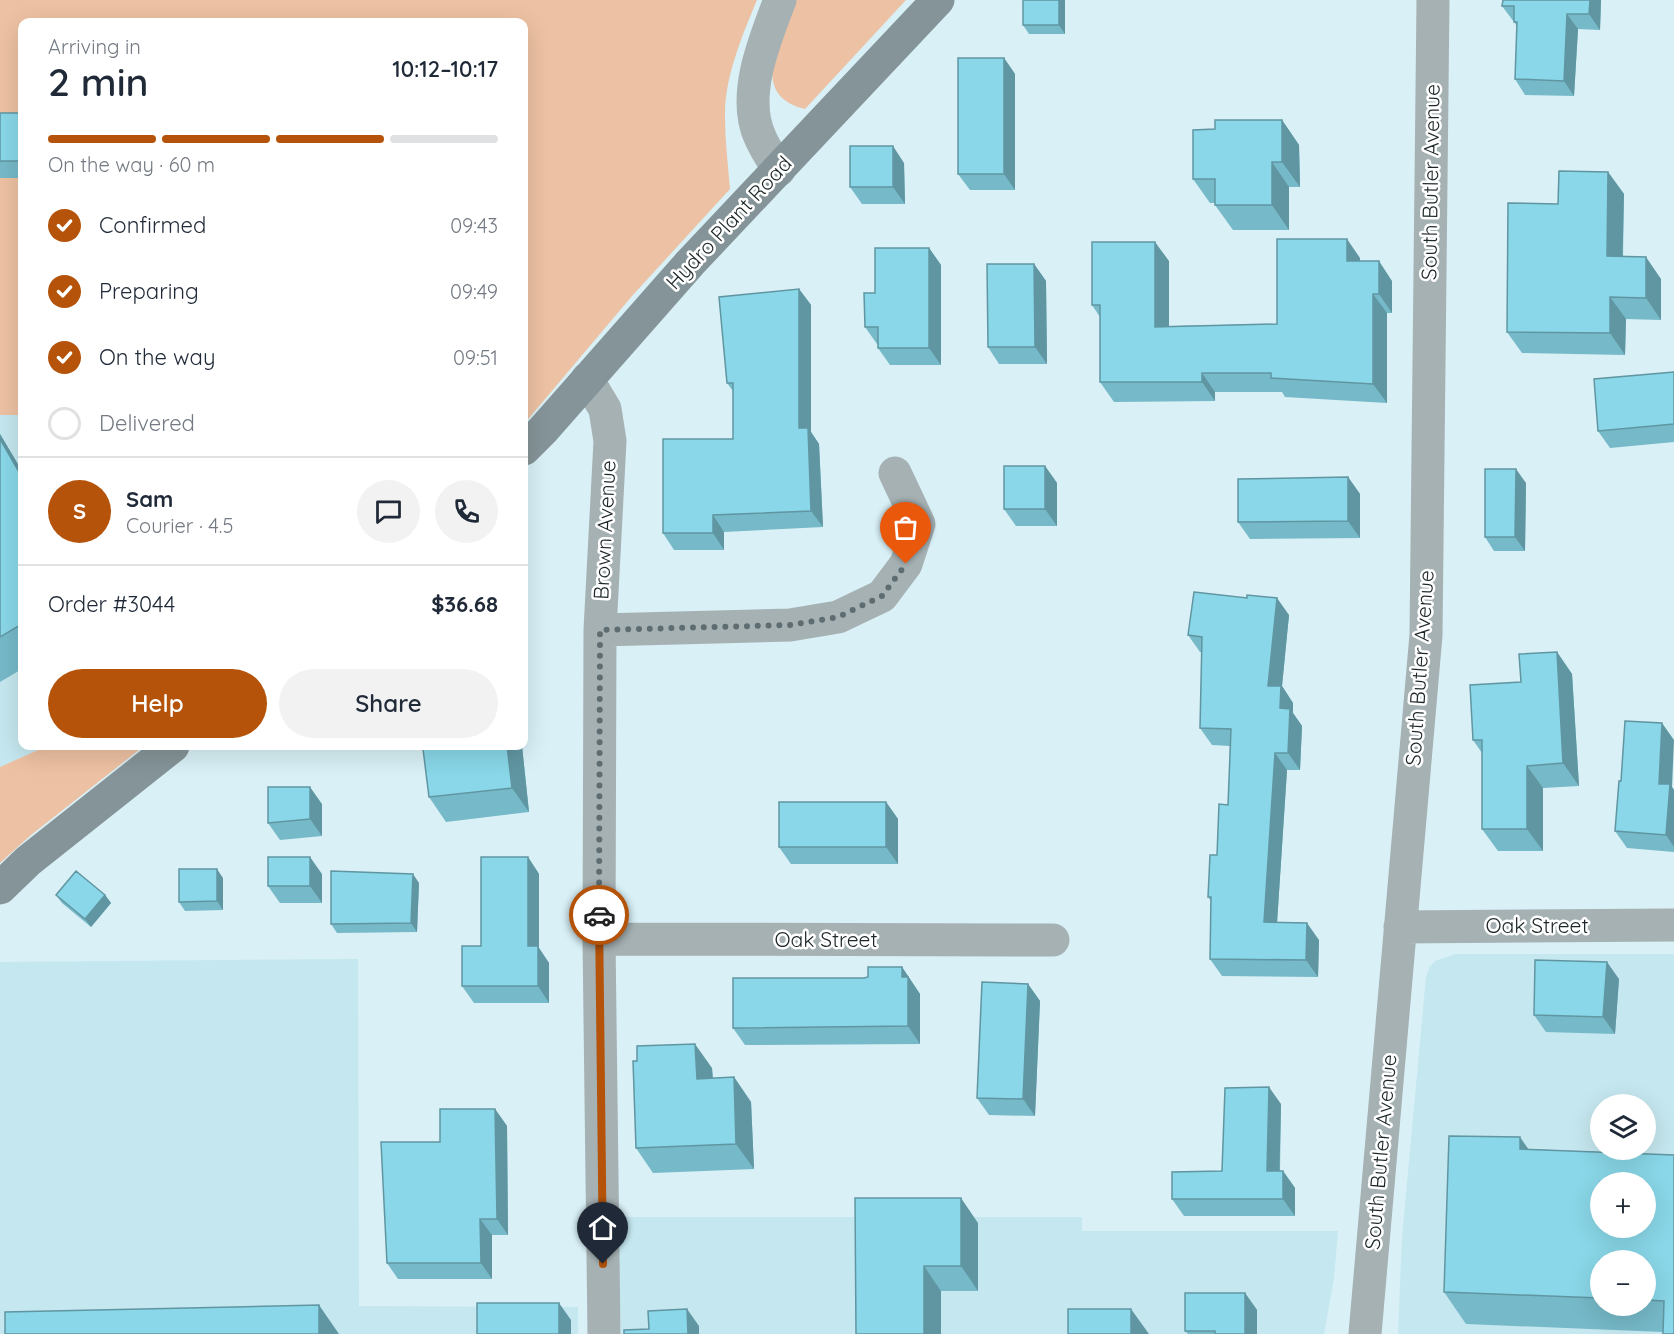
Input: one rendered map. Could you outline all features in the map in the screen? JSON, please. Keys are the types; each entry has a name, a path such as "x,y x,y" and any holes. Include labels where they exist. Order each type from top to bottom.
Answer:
{"street":[{"path":"779,170 759,136 754,111 754,84 763,46 780,0"},
{"name":"Hydro Plant Road","path":"528,445 690,263 938,0"},
{"name":"South Butler Avenue","path":"1365,1334 1426,635 1432,0"},
{"name":"Brown Avenue","path":"587,380 605,409 610,441 600,630 599,939 604,1334"},
{"path":"600,630 790,625 838,617 882,596 906,564 919,524 895,473"},
{"path":"0,888 28,861 168,750"},
{"name":"Oak Street","path":"1400,927 1674,925"},
{"name":"Oak Street","path":"599,939 1053,940"}],"shaded area":[{"path":"0,0 757,0 735,56 726,100 730,189 632,296 528,419 528,18 18,18 18,415 0,415"},
{"path":"796,0 906,0 805,109 787,102 777,91 773,78 773,63 777,47"},
{"path":"0,415 18,415 18,750 38,750 0,767"},
{"path":"38,750 139,750 31,835 0,863 0,767"},
{"path":"1456,954 1674,954 1674,1334 1398,1334 1402,1237 1426,977 1435,961"},
{"path":"358,959 359,1306 578,1307 578,1334 0,1334 0,962"},
{"path":"617,1217 1082,1217 1082,1231 1338,1231 1334,1278 1324,1334 621,1334"}],"building":[{"path":"1023,0 1059,0 1059,25 1023,25"},
{"path":"1503,0 1590,0 1589,14 1567,14 1564,81 1515,79 1517,22 1514,22 1514,6 1502,6"},
{"path":"958,58 1004,58 1004,174 958,174"},
{"path":"0,113 18,113 18,161 0,161"},
{"path":"1215,120 1282,120 1282,162 1272,162 1272,205 1215,205 1215,179 1193,179 1193,130 1215,129"},
{"path":"850,146 893,146 893,187 850,187"},
{"path":"1559,171 1608,172 1607,256 1646,257 1646,298 1610,297 1610,333 1507,332 1508,203 1558,204"},
{"path":"1277,239 1347,239 1347,261 1379,261 1379,294 1373,294 1373,384 1271,378 1271,373 1202,373 1202,382 1100,382 1100,305 1092,305 1092,242 1155,242 1155,327 1277,324"},
{"path":"875,248 929,248 929,348 878,348 878,327 865,327 864,293 875,293"},
{"path":"987,264 1034,264 1035,347 988,347"},
{"path":"799,289 799,428 808,428 811,511 713,515 713,533 663,533 663,439 733,439 733,383 727,383 719,297"},
{"path":"1674,372 1674,424 1598,431 1594,379"},
{"path":"0,439 18,470 18,626 0,637"},
{"path":"1004,466 1045,466 1045,509 1004,509"},
{"path":"1485,469 1516,469 1515,537 1485,537"},
{"path":"1348,477 1348,521 1238,522 1238,479"},
{"path":"1194,592 1247,598 1247,595 1277,598 1268,686 1281,686 1280,708 1290,709 1288,753 1275,753 1264,922 1307,923 1306,960 1210,959 1211,897 1208,897 1210,855 1217,855 1219,804 1228,805 1231,729 1200,728 1202,637 1188,635"},
{"path":"1557,652 1563,763 1527,766 1527,829 1482,829 1482,740 1473,740 1470,685 1521,682 1519,654"},
{"path":"1625,721 1662,723 1659,784 1670,784 1666,835 1615,831"},
{"path":"423,750 507,750 512,788 429,797"},
{"path":"268,787 310,787 310,819 268,823"},
{"path":"779,802 886,802 886,847 779,847"},
{"path":"268,857 310,857 310,886 268,886"},
{"path":"481,857 528,857 528,946 538,946 538,986 462,986 462,946 481,946"},
{"path":"179,869 217,869 217,901 179,902"},
{"path":"76,871 105,895 85,919 56,895"},
{"path":"331,871 413,874 411,923 331,924"},
{"path":"1535,960 1607,962 1603,1017 1534,1015"},
{"path":"868,967 902,967 902,977 908,977 908,1026 733,1028 733,978 864,978 868,977"},
{"path":"982,982 1028,984 1023,1099 977,1098"},
{"path":"695,1044 697,1079 734,1077 736,1144 636,1148 633,1061 637,1061 637,1046"},
{"path":"1269,1087 1267,1171 1283,1171 1283,1199 1172,1199 1172,1172 1222,1171 1225,1088"},
{"path":"440,1109 495,1109 497,1219 480,1219 481,1263 387,1263 381,1142 440,1142"},
{"path":"1449,1136 1520,1137 1520,1149 1590,1152 1590,1160 1656,1160 1656,1154 1674,1155 1674,1334 1663,1334 1664,1301 1656,1301 1656,1250 1590,1250 1590,1298 1444,1292"},
{"path":"855,1198 961,1198 961,1266 924,1266 924,1334 856,1334"},
{"path":"1185,1293 1245,1293 1245,1334 1185,1331"},
{"path":"477,1303 559,1303 559,1334 477,1334"},
{"path":"319,1305 319,1334 5,1334 5,1312"},
{"path":"687,1309 688,1334 624,1334 624,1330 649,1329 648,1311"},
{"path":"1068,1309 1131,1309 1131,1334 1068,1334"}],"way so far":[{"path":"599,915 600,630 790,625 838,617 882,596 906,564"}],"route":[{"path":"599,915 603,1264"}]}
